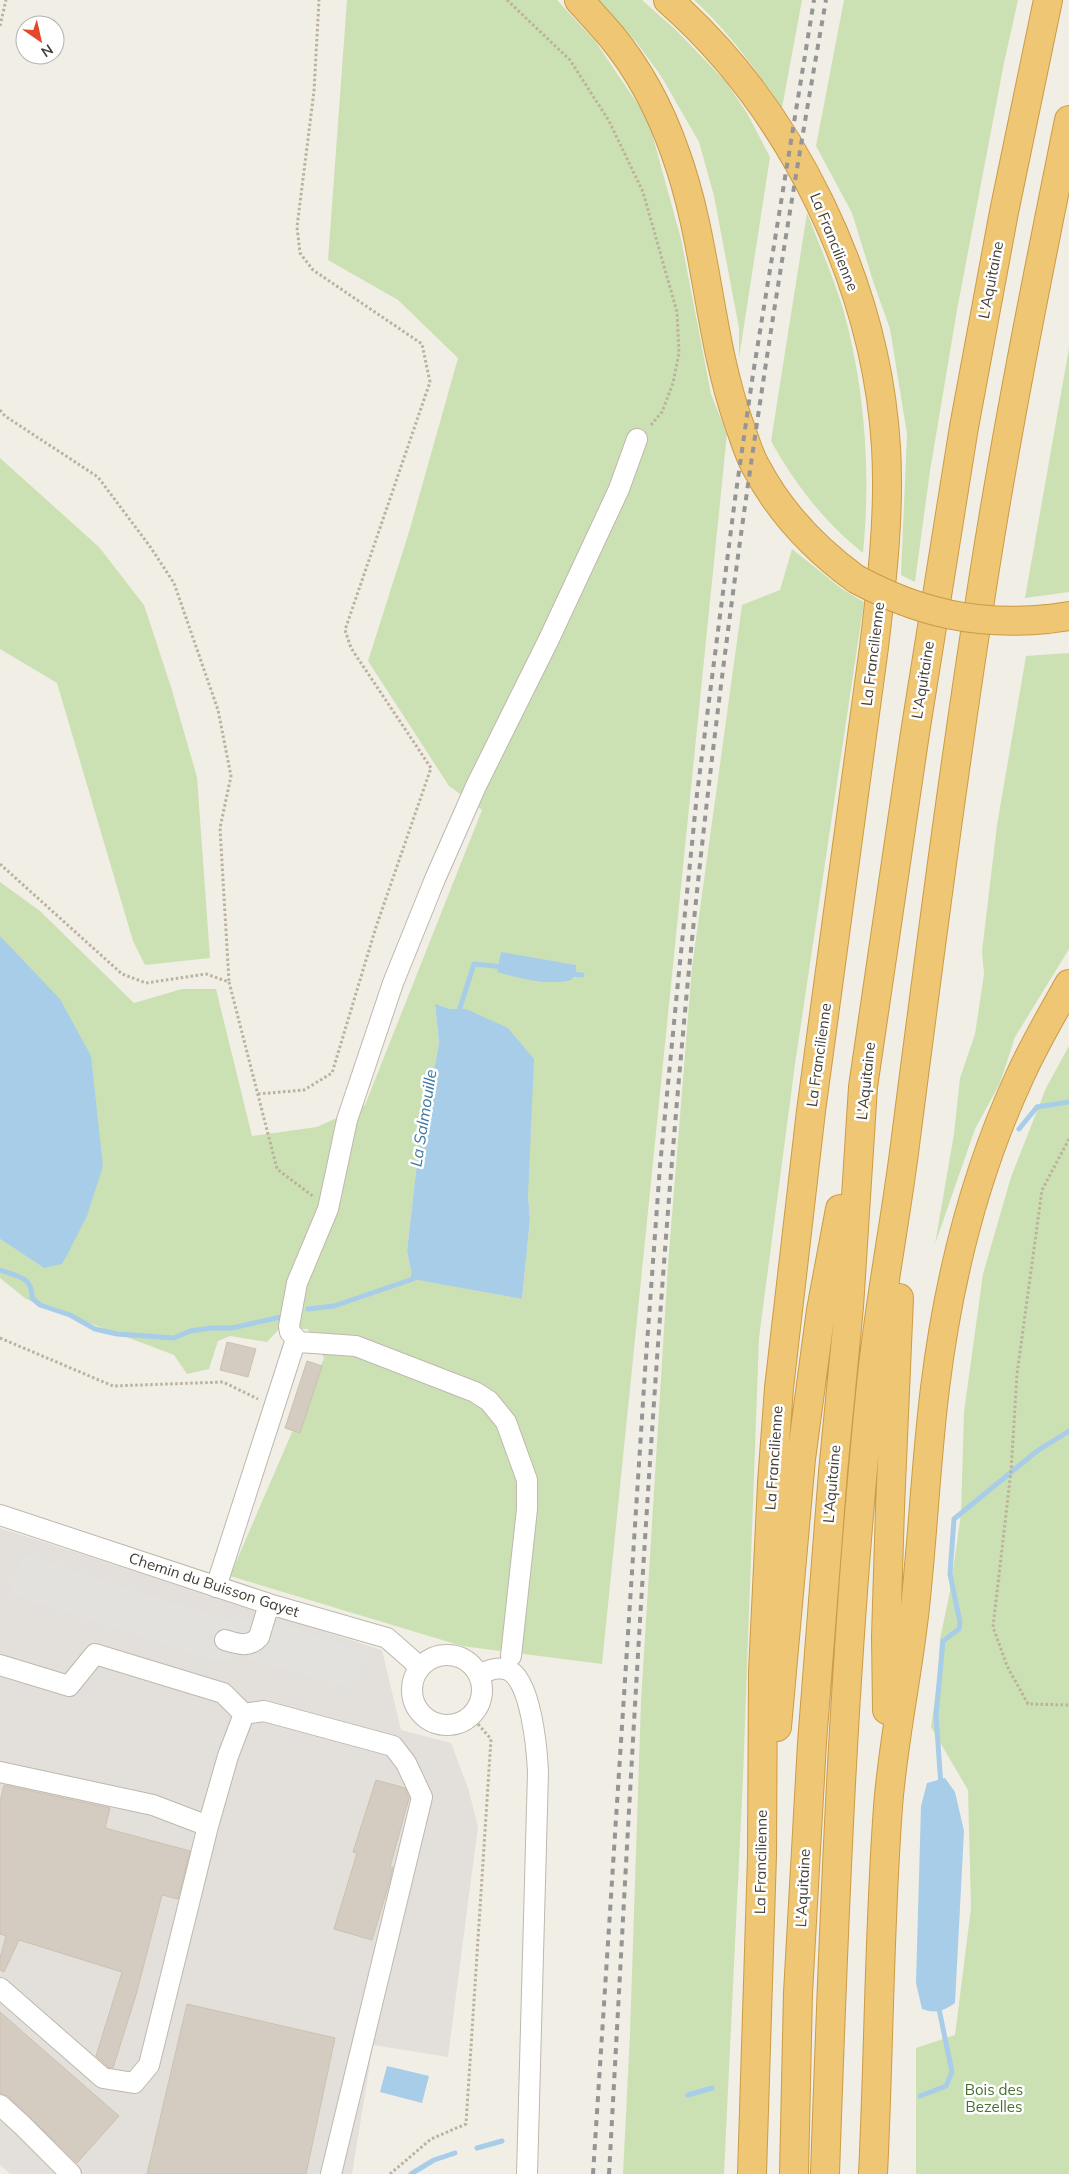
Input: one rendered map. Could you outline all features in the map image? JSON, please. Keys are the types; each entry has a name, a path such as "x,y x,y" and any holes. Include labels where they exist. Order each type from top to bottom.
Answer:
{"highway":[{"path":"579,0 612,37 640,78 662,120 675,152 695,221 726,382 755,466 777,500 803,534 819,550 856,579 907,603 950,616 973,620 1011,622 1059,618"},
{"name":"La Francilienne","path":"668,0 715,47 737,74 779,132 812,188 827,219 862,313 877,379 886,447 885,527 874,647 811,1111 779,1388 772,1483 763,1672 762,1855 752,2174"},
{"name":"L'Aquitaine","path":"794,2174 799,1983 811,1753 833,1472 849,1307 863,1087 913,743 964,427 1004,212 1048,0"},
{"name":"L'Aquitaine","path":"825,2174 834,1906 858,1540 871,1379 900,1190 944,846 984,576 1069,120"},
{"path":"888,1804 915,1608 935,1389 950,1296 973,1206 1006,1108 1034,1046 1069,984"},
{"path":"762,1855 783,1678 792,1545 811,1375 821,1310 863,1087"},
{"path":"873,2174 879,1980 888,1804 886,1637 898,1307 900,1190"}],"street":[{"path":"511,1656 527,1509 527,1480 506,1422 489,1401 466,1388 356,1346 305,1344 296,1339 289,1326 297,1283 328,1208 347,1120 393,983 435,879 476,786 549,639 619,489 637,439"},
{"path":"216,1587 296,1339"},
{"name":"Chemin du Buisson Gayet","path":"0,1515 269,1604 387,1638 420,1667"},
{"path":"225,1640 245,1645 256,1641 259,1637 269,1604"},
{"path":"0,1666 69,1686 95,1654 223,1693 244,1714"},
{"path":"440,1656 452,1656 463,1659 472,1666 478,1675 482,1686 482,1697 478,1707 471,1716 461,1723 450,1726 438,1724 423,1715 413,1701 412,1689 414,1678 420,1667 429,1660 440,1656"},
{"path":"478,1675 499,1668 510,1670 514,1674 526,1697 536,1739 538,1772 527,2174"},
{"path":"244,1714 264,1711 393,1746 406,1763 422,1797 330,2174"},
{"path":"0,1988 103,2078 134,2082 149,2065 208,1826 228,1756 244,1714"},
{"path":"0,1772 153,1805 208,1826"},
{"path":"0,2105 71,2174"}],"path":[{"path":"0,26 6,0"},
{"path":"258,1094 304,1090 332,1073 376,927 430,768 351,648 345,630 430,382 422,344 313,270 300,253 297,227 314,91 319,0"},
{"path":"507,0 570,60 609,121 646,202 676,312 679,353 673,383 662,412 637,439"},
{"path":"0,410 5,416 98,478 149,545 174,584 218,710 231,776 220,828 229,982 278,1169 328,1208"},
{"path":"0,864 122,974 146,982 206,974 229,982"},
{"path":"1069,1139 1042,1190 1040,1200 1017,1374 1011,1471 993,1627 1007,1666 1028,1704 1069,1705"},
{"path":"0,1338 113,1386 223,1382 274,1407"},
{"path":"390,2174 431,2139 466,2124 491,1739 471,1716"}],"shaded area":[{"path":"0,1528 382,1650 401,1730 451,1743 468,1788 478,1826 448,2057 373,2045 352,2174 10,2174 0,2165"},
{"path":"24,1554 231,1622 268,1620 367,1654 348,1687 240,1656 218,1661 9,1594"}],"green space":[{"path":"347,0 557,0 595,41 648,119 681,239 711,394 727,434 602,1664 462,1646 230,1576 324,1358 308,1329 280,1328 267,1342 230,1336 218,1341 209,1369 187,1374 174,1355 26,1299 0,1278 0,1239 44,1268 0,936 0,882 40,911 134,1003 182,989 216,989 252,1136 317,1127 365,1105 482,810 449,786 368,661 409,532 458,358 398,300 328,260","holes":["435,1005 450,1009 466,1009 528,1196 530,1219 522,1299 413,1278 407,1251 417,1163 439,1043"]},
{"path":"598,0 642,0 677,31 726,82 747,113 770,157 739,358 739,328 714,196 699,142 661,76 637,43"},
{"path":"694,0 802,0 782,108 752,65 730,38"},
{"path":"844,0 1018,0 1004,63 957,310 930,471 915,582 901,575 907,434 890,329 852,213 816,146"},
{"path":"807,213 843,309 857,368 866,461 863,553 811,502 771,441"},
{"path":"1069,348 1069,592 1025,598"},
{"path":"0,458 99,547 144,605 171,687 197,777 210,958 145,965 133,941 57,683 0,649"},
{"path":"792,549 842,589 864,602 795,1064 759,1338 743,1778 724,2174 623,2174 630,2033 641,1701 668,1265 692,967 742,605 780,590"},
{"path":"1069,653 1069,949 1015,1037 1000,1083 975,1129 935,1244 954,1134 960,1078 975,1034 984,974 982,951 997,825 1026,656"},
{"name":"Bois des Bezelles","path":"1069,1046 1069,2174 916,2174 916,2048 955,2035 971,1908 968,1790 931,1727 938,1679 940,1639 950,1591 961,1514 964,1412 983,1274 1011,1177 1046,1088"}],"water":[{"path":"0,936 60,999 91,1056 103,1166 87,1216 62,1264 44,1268 0,1239"},
{"path":"501,952 576,965 576,974 571,980 553,982 515,977 497,972"},
{"path":"435,1004 450,1009 466,1009 508,1028 534,1059 528,1196 530,1219 522,1299 413,1279 407,1251 417,1163 439,1043"},
{"path":"945,1778 955,1792 964,1831 955,2003 943,2010 931,2011 922,2009 916,1983 921,1806 927,1783"},
{"path":"387,2066 429,2076 422,2103 380,2092"}],"building":[{"path":"227,1342 256,1349 248,1377 220,1370"},
{"path":"307,1361 322,1366 300,1433 285,1428"},
{"path":"376,1780 405,1788 409,1798 390,1867 393,1867 388,1887 372,1940 334,1929 357,1853 353,1852"},
{"path":"4,1785 110,1808 105,1828 190,1851 178,1899 162,1895 136,1995 113,2068 108,2067 96,2056 122,1972 19,1940 4,1972 0,1970 0,1958 6,1936 0,1934 0,1802"},
{"path":"187,2004 335,2038 306,2174 147,2174"},
{"path":"0,2012 119,2116 77,2163 8,2096 0,2093"}],"waterway":[{"name":"La Salmouille","path":"458,1014 474,964 505,967"},
{"name":"La Salmouille","path":"570,974 582,975"},
{"name":"La Salmouille","path":"1019,1129 1037,1107 1069,1102"},
{"name":"La Salmouille","path":"0,1270 27,1281 32,1291 32,1298 40,1305 70,1315 95,1329 117,1334 174,1338 190,1331 232,1328 281,1317"},
{"name":"La Salmouille","path":"308,1309 334,1306 413,1279 414,1273"},
{"path":"941,1786 936,1715 943,1641 959,1629 960,1622 950,1574 954,1519 1037,1451 1069,1431"},
{"path":"920,2096 946,2086 952,2072 938,2004"},
{"path":"688,2095 712,2088"},
{"path":"477,2148 502,2141"},
{"path":"411,2174 434,2160 455,2153"}],"railway":[{"path":"593,2174 660,1166 697,794 753,374 814,0"},
{"path":"609,2174 652,1434 662,1286 687,990 714,741 747,493 784,246 826,0"}]}
